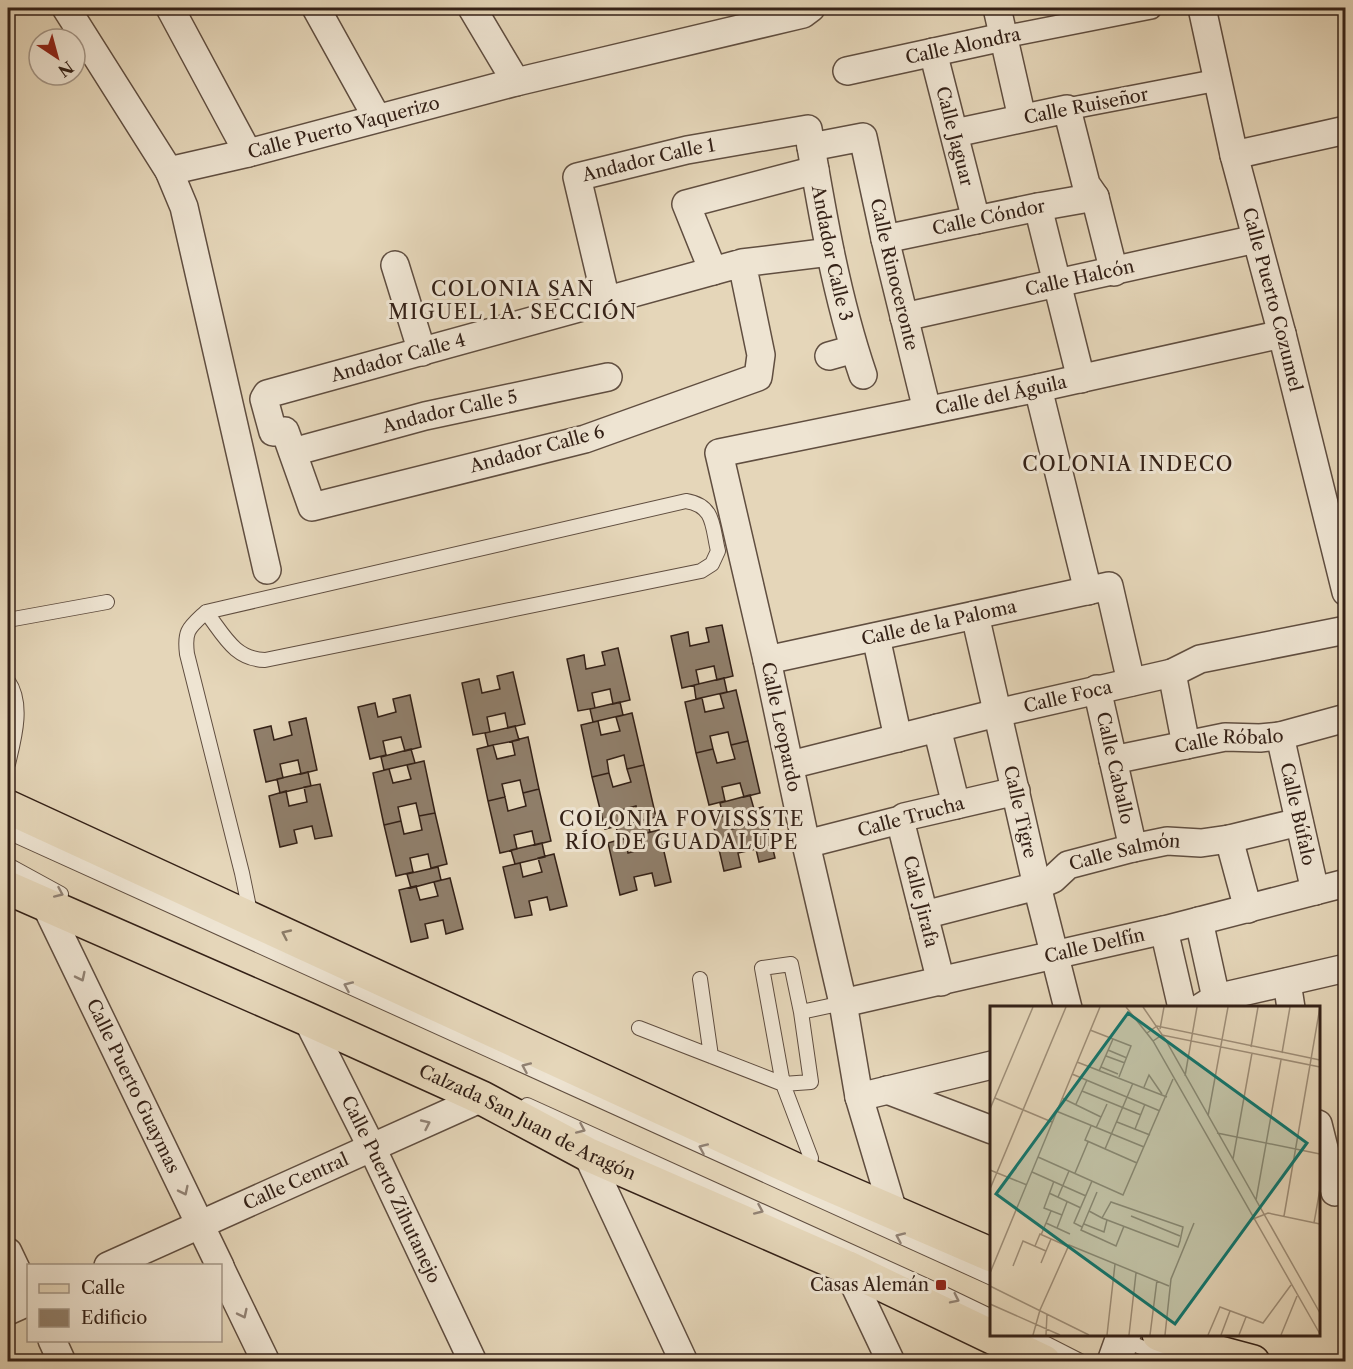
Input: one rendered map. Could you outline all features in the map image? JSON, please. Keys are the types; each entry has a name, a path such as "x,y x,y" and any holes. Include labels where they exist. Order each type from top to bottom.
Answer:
{"main road":[{"path":"8,807 807,1175 990,1255"},
{"name":"Calzada San Juan de Aragón","path":"8,888 308,1019 500,1097 587,1154 846,1268 1044,1362"},
{"path":"1177,1353 1253,1362"}],"street":[{"path":"66,8 169,171 184,207 267,570"},
{"path":"170,8 248,153"},
{"path":"316,8 377,118"},
{"path":"472,8 516,82"},
{"path":"997,8 1022,118"},
{"name":"Calle Alondra","path":"847,71 1150,8"},
{"name":"Calle Puerto Cozumel","path":"1202,8 1234,155 1342,559 1346,592"},
{"name":"Calle Puerto Vaquerizo","path":"169,171 248,153 516,82 807,11"},
{"name":"Calle Jaguar","path":"933,52 976,220"},
{"name":"Calle Ruiseñor","path":"955,133 1218,80"},
{"path":"1067,109 1086,184 1095,197 1114,272"},
{"path":"1234,155 1346,130"},
{"name":"Calle Rinoceronte","path":"811,149 863,137 927,410"},
{"path":"713,271 686,204 811,149"},
{"name":"Andador Calle 3","path":"811,149 830,252 842,352 863,375"},
{"name":"Andador Calle 1","path":"606,300 577,177 687,150 811,149"},
{"name":"Calle Cóndor","path":"885,238 1095,197"},
{"path":"1038,207 1080,379"},
{"name":"Calle Halcón","path":"904,317 1257,239"},
{"name":"Andador Calle 4","path":"293,452 284,430 273,432 264,396 742,263 830,252"},
{"name":"Andador Calle 6","path":"293,452 312,507 585,439 758,377 760,355 742,263"},
{"path":"395,265 422,352"},
{"name":"Calle del Águila","path":"719,453 1038,388 1282,334"},
{"name":"Andador Calle 5","path":"293,452 425,416 608,378"},
{"path":"1038,388 1099,589 1131,682"},
{"name":"Calle Leopardo","path":"719,453 843,1003 859,1097 893,1211"},
{"name":"Calle de la Paloma","path":"767,660 1099,589"},
{"name":"Calle Tigre","path":"975,615 996,713 1067,1006"},
{"name":"Calle Foca","path":"789,765 996,713 1172,673 1200,659 1346,630"},
{"path":"876,637 898,738"},
{"path":"1172,673 1186,745"},
{"name":"Calle Caballo","path":"1097,689 1133,848"},
{"name":"Calle Róbalo","path":"1113,760 1225,737 1280,736 1346,718"},
{"path":"937,728 956,805"},
{"name":"Calle Búfalo","path":"1280,736 1315,891"},
{"name":"Calle Trucha","path":"806,844 900,820 904,817 1016,791"},
{"name":"Calle Jirafa","path":"900,820 941,982"},
{"name":"Calle Salmón","path":"924,915 1037,886 1053,879 1068,865 1133,848 1167,841 1201,843 1228,839 1299,822"},
{"path":"1228,839 1248,909"},
{"name":"Calle Delfín","path":"843,1003 1164,930 1346,883"},
{"name":"Calle Puerto Guaymas","path":"46,906 219,1264"},
{"path":"1199,921 1208,1003 1290,1001 1346,968"},
{"path":"1164,930 1182,1006"},
{"name":"Calle Puerto Zihutanejo","path":"308,1019 473,1362"},
{"path":"859,1097 990,1065"},
{"path":"887,1090 990,1129"},
{"name":"Calle Central","path":"112,1264 372,1148 500,1097"},
{"path":"1320,1133 1333,1193"},
{"path":"587,1154 684,1362"},
{"path":"8,1252 27,1292"},
{"path":"846,1268 891,1362"},
{"name":"Calle Puerto Guaymas","path":"222,1270 266,1362"},
{"path":"8,1311 27,1302"},
{"path":"52,1342 62,1362"}],"lane":[{"path":"206,612 238,653 252,660 266,660 702,571 712,564 718,551 709,512 698,503 686,501 206,612 192,625 185,638 187,654 242,873 251,918"},
{"path":"8,620 106,602"},
{"path":"8,681 17,708 8,764"},
{"path":"8,832 990,1277"},
{"path":"8,865 78,901"},
{"path":"639,1028 783,1084 811,1082 801,1012 791,964 762,968 783,1084 811,1158 807,1175"},
{"path":"242,975 500,1097 990,1316"},
{"path":"700,980 711,1056"},
{"path":"801,1012 843,1003"},
{"path":"1029,1336 1082,1362"},
{"path":"1118,1343 1177,1353"}],"building":[{"path":"722,625 733,676 717,680 714,666 696,670 699,684 682,688 671,636 688,632 690,646 709,642 706,628"},
{"path":"618,648 630,700 613,704 610,689 592,693 595,708 578,711 567,659 584,655 586,669 605,665 602,652"},
{"path":"513,672 525,724 508,728 505,713 487,717 490,732 473,735 462,683 479,679 482,693 500,689 497,676"},
{"path":"724,678 727,692 696,699 694,685"},
{"path":"736,690 748,741 731,745 728,732 710,736 713,749 696,753 685,702 702,698 705,712 724,708 720,694"},
{"path":"410,695 421,747 405,751 401,737 383,741 386,755 370,759 358,707 375,703 378,717 396,712 393,699"},
{"path":"620,702 623,715 593,722 590,709"},
{"path":"632,713 644,765 627,769 624,755 607,760 609,773 592,777 581,725 598,721 601,735 620,731 616,717"},
{"path":"306,718 317,770 301,774 298,760 280,764 283,778 266,782 254,730 271,726 274,740 292,735 289,722"},
{"path":"515,726 519,740 488,746 485,733"},
{"path":"528,737 539,789 523,793 520,780 502,784 505,797 488,801 477,749 493,745 497,759 515,755 512,741"},
{"path":"748,741 760,793 744,797 740,783 722,787 725,801 709,805 696,753 713,749 717,763 735,759 731,745"},
{"path":"411,749 415,763 384,770 381,757"},
{"path":"424,761 435,813 419,816 416,803 398,807 401,821 384,825 373,773 389,769 393,783 411,779 407,765"},
{"path":"644,765 656,817 640,821 636,806 618,811 622,825 605,829 592,777 609,773 613,787 631,782 627,769"},
{"path":"308,772 311,786 280,793 277,779"},
{"path":"320,784 332,836 315,839 312,826 294,830 297,843 280,847 269,796 286,791 289,806 307,802 304,787"},
{"path":"539,789 551,841 535,845 532,831 514,835 517,849 500,853 488,801 505,797 508,811 526,806 523,793"},
{"path":"750,795 754,809 723,816 720,803"},
{"path":"763,807 775,858 759,862 756,849 738,853 741,867 724,871 712,819 729,815 732,829 750,825 747,811"},
{"path":"435,813 447,864 431,868 428,854 410,858 413,872 396,876 384,825 401,821 404,834 422,830 419,816"},
{"path":"647,819 650,832 619,840 616,826"},
{"path":"659,830 671,882 655,886 652,873 634,877 637,890 620,895 608,843 625,838 628,853 646,848 643,834"},
{"path":"542,843 545,857 515,864 511,850"},
{"path":"554,854 567,906 550,910 547,897 529,901 532,915 515,918 503,867 520,863 523,877 542,872 538,858"},
{"path":"438,867 441,880 411,888 407,874"},
{"path":"450,878 463,929 446,934 443,920 425,924 428,938 411,942 399,890 416,886 420,900 438,896 434,882"}],"place":[{"name":"Casas Alemán","path":"941,1285"}],"district":[{"name":"COLONIA SAN MIGUEL 1A. SECCIÓN","path":"513,300"},
{"name":"COLONIA INDECO","path":"1128,464"},
{"name":"COLONIA FOVISSSTE RÍO DE GUADALUPE","path":"682,830"}]}
